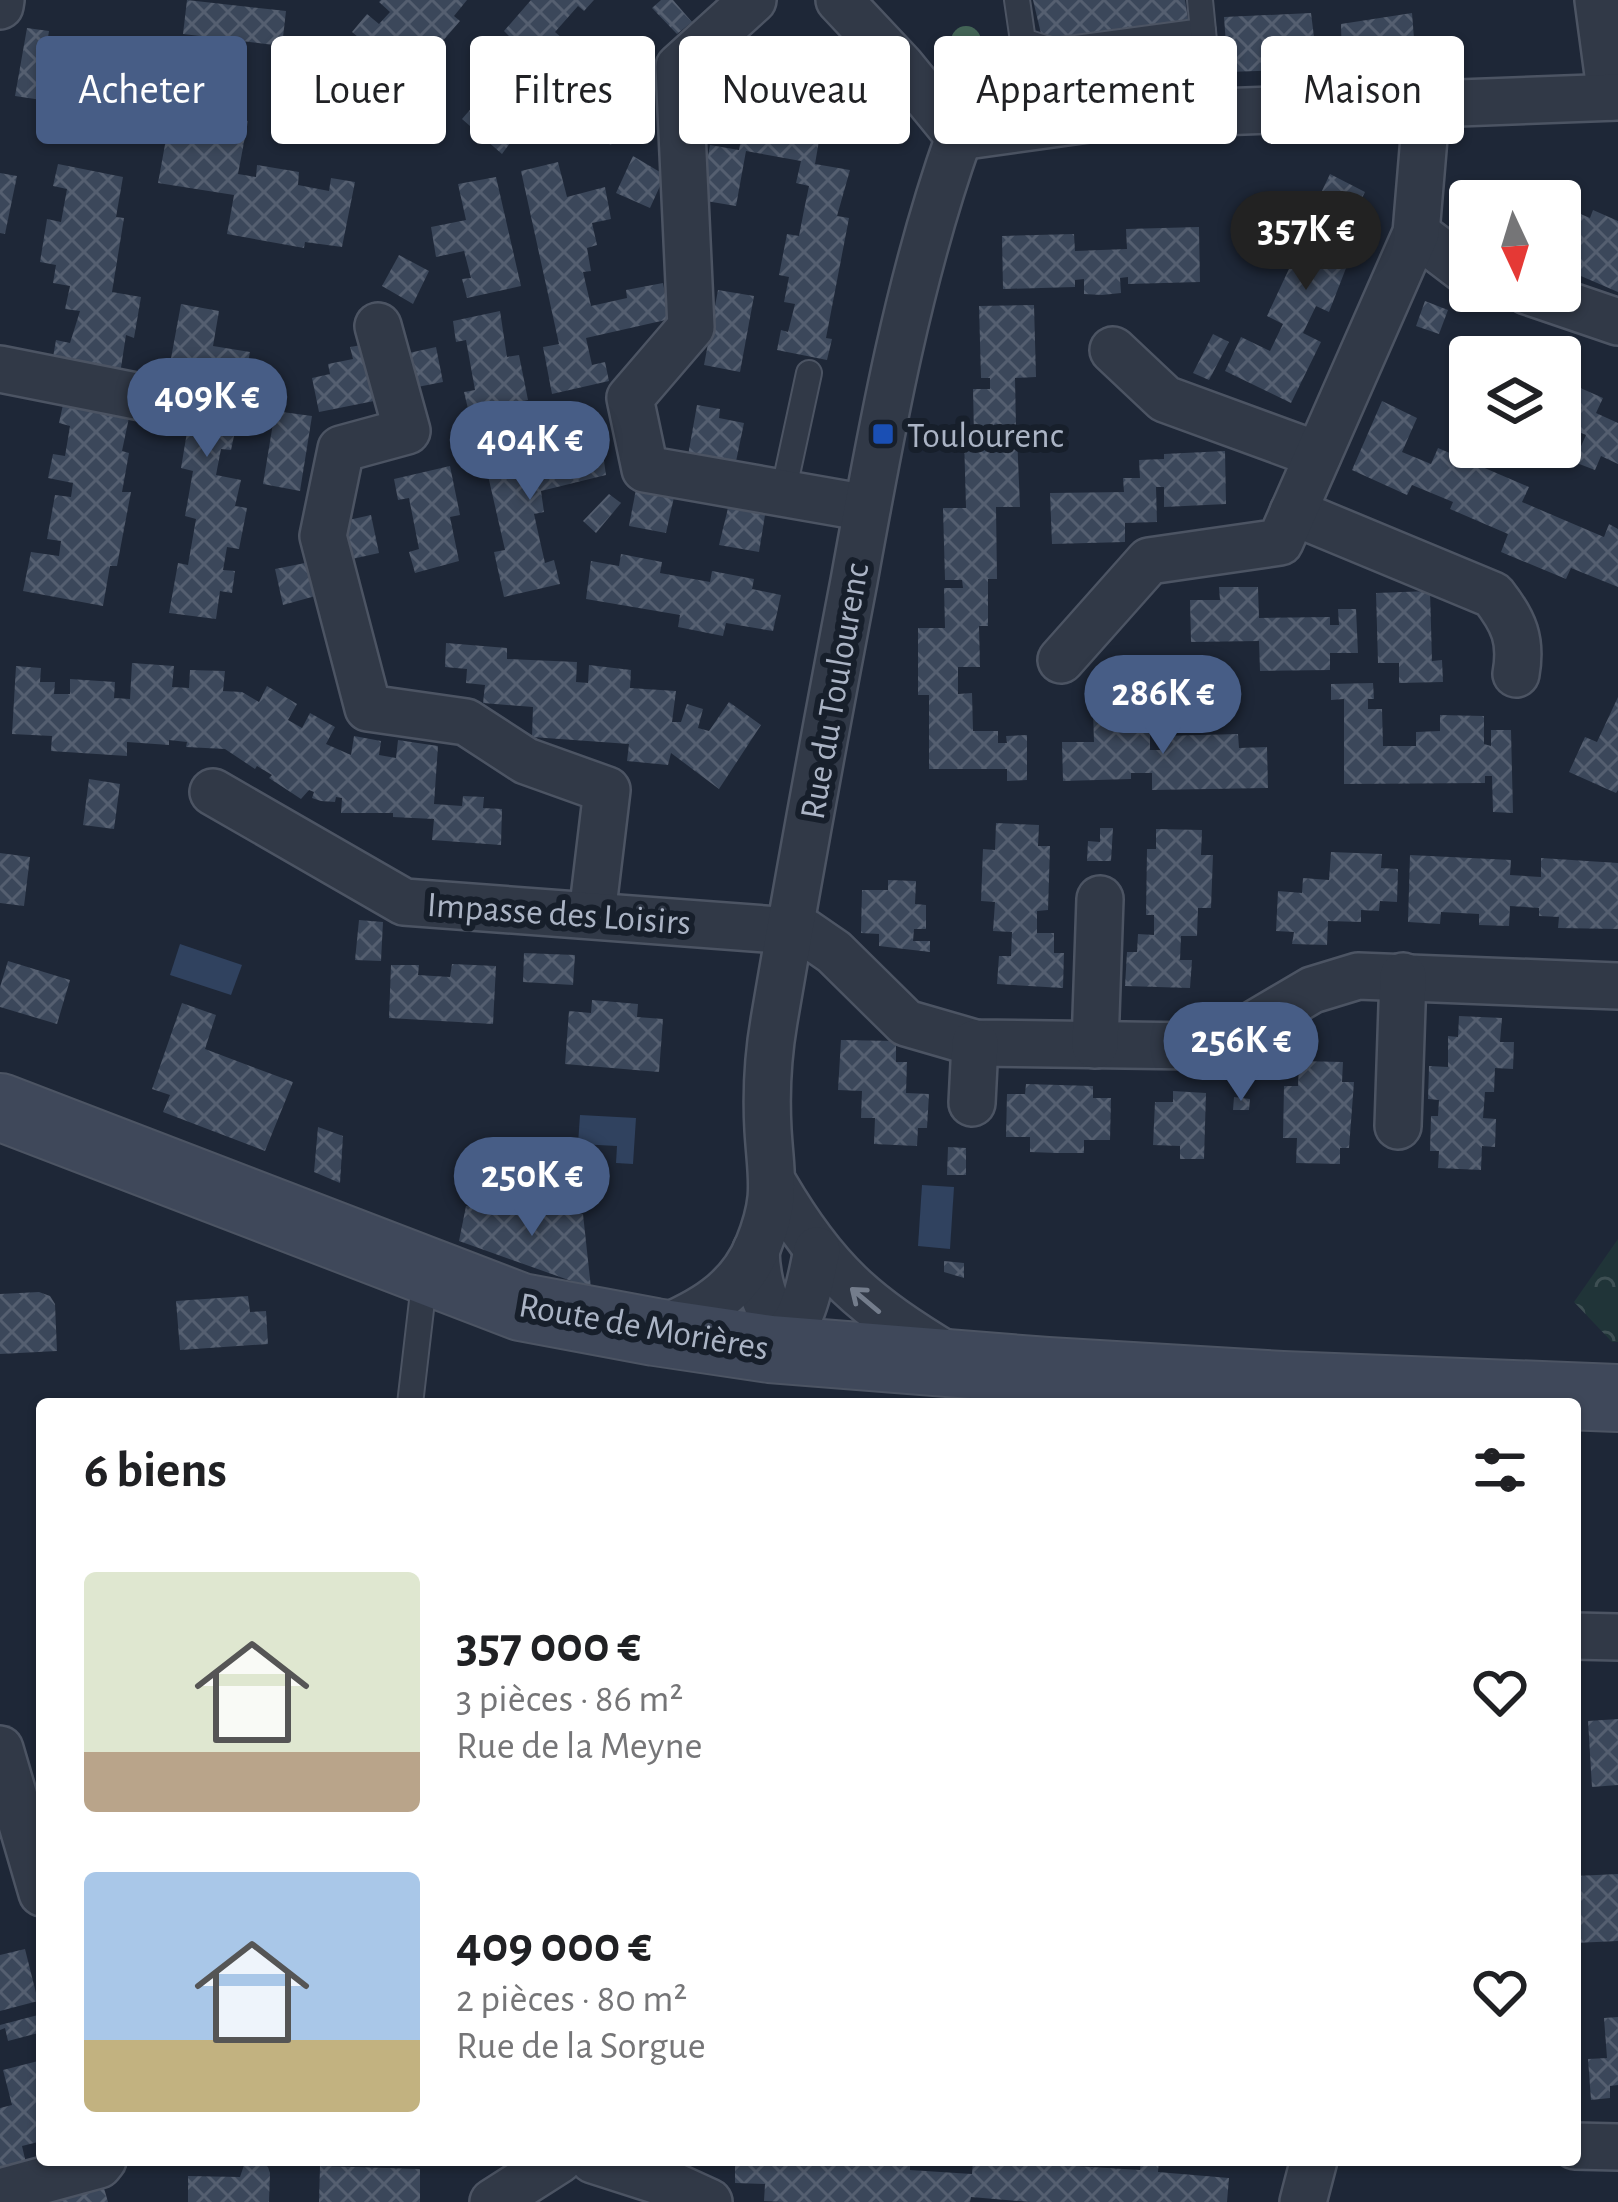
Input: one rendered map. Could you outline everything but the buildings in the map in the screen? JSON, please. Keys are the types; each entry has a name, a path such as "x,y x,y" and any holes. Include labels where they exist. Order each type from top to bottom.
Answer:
{"main road":[{"name":"Route de Morières","path":"0,1108 521,1307 656,1332 963,1364 1353,1396 1618,1398"}],"street":[{"path":"753,0 679,67 691,327 630,398 645,470 867,508"},
{"path":"839,0 934,107"},
{"path":"1464,98 1613,81 1598,0"},
{"name":"Rue du Toulourenc","path":"656,1332 704,1310 731,1288 757,1250 775,1186 768,1129 769,1053 790,928 867,508 931,216 956,144"},
{"path":"1061,659 1148,561 1280,542 1416,233 1423,144"},
{"path":"1416,233 1449,258"},
{"path":"1581,309 1618,322"},
{"path":"378,326 407,431 341,449 323,536 368,708 466,722 526,761 607,790 592,915"},
{"path":"1113,350 1166,399 1318,455"},
{"path":"0,369 155,400"},
{"path":"1293,512 1493,595 1512,619 1520,648 1516,674"},
{"name":"Impasse des Loisirs","path":"213,792 404,902 790,928"},
{"path":"1094,1045 1100,899"},
{"path":"790,928 805,932 834,952 906,1023 975,1043 1197,1046 1224,1042 1333,981 1358,976 1618,986"},
{"path":"1399,1126 1403,976"},
{"path":"972,1103 975,1043"},
{"name":"Route de Morières","path":"775,1186 817,1250 863,1300 963,1364"},
{"name":"Rue du Toulourenc","path":"757,1250 762,1298 786,1346"},
{"path":"786,1346 803,1310 817,1250"},
{"path":"1581,1636 1618,1637"},
{"path":"18,1775 36,1864"},
{"path":"1581,2146 1618,2147"},
{"path":"0,2192 95,2166"},
{"path":"493,2202 550,2166"},
{"path":"611,2166 709,2202"},
{"path":"1304,2202 1313,2166"}],"lane":[{"path":"1017,0 1023,41 1054,51 1203,31"},
{"path":"1200,0 1203,36"},
{"path":"783,494 809,373"},
{"path":"411,1398 425,1271"}],"green space":[{"path":"1618,1239 1618,1342 1612,1342 1574,1302"}],"water":[{"path":"180,944 242,965 231,995 170,975"},
{"path":"580,1115 636,1118 633,1164 616,1163 617,1146 578,1144"},
{"path":"922,1185 954,1187 950,1249 918,1246"}],"place":[{"name":"Toulourenc","path":"883,434"}]}
